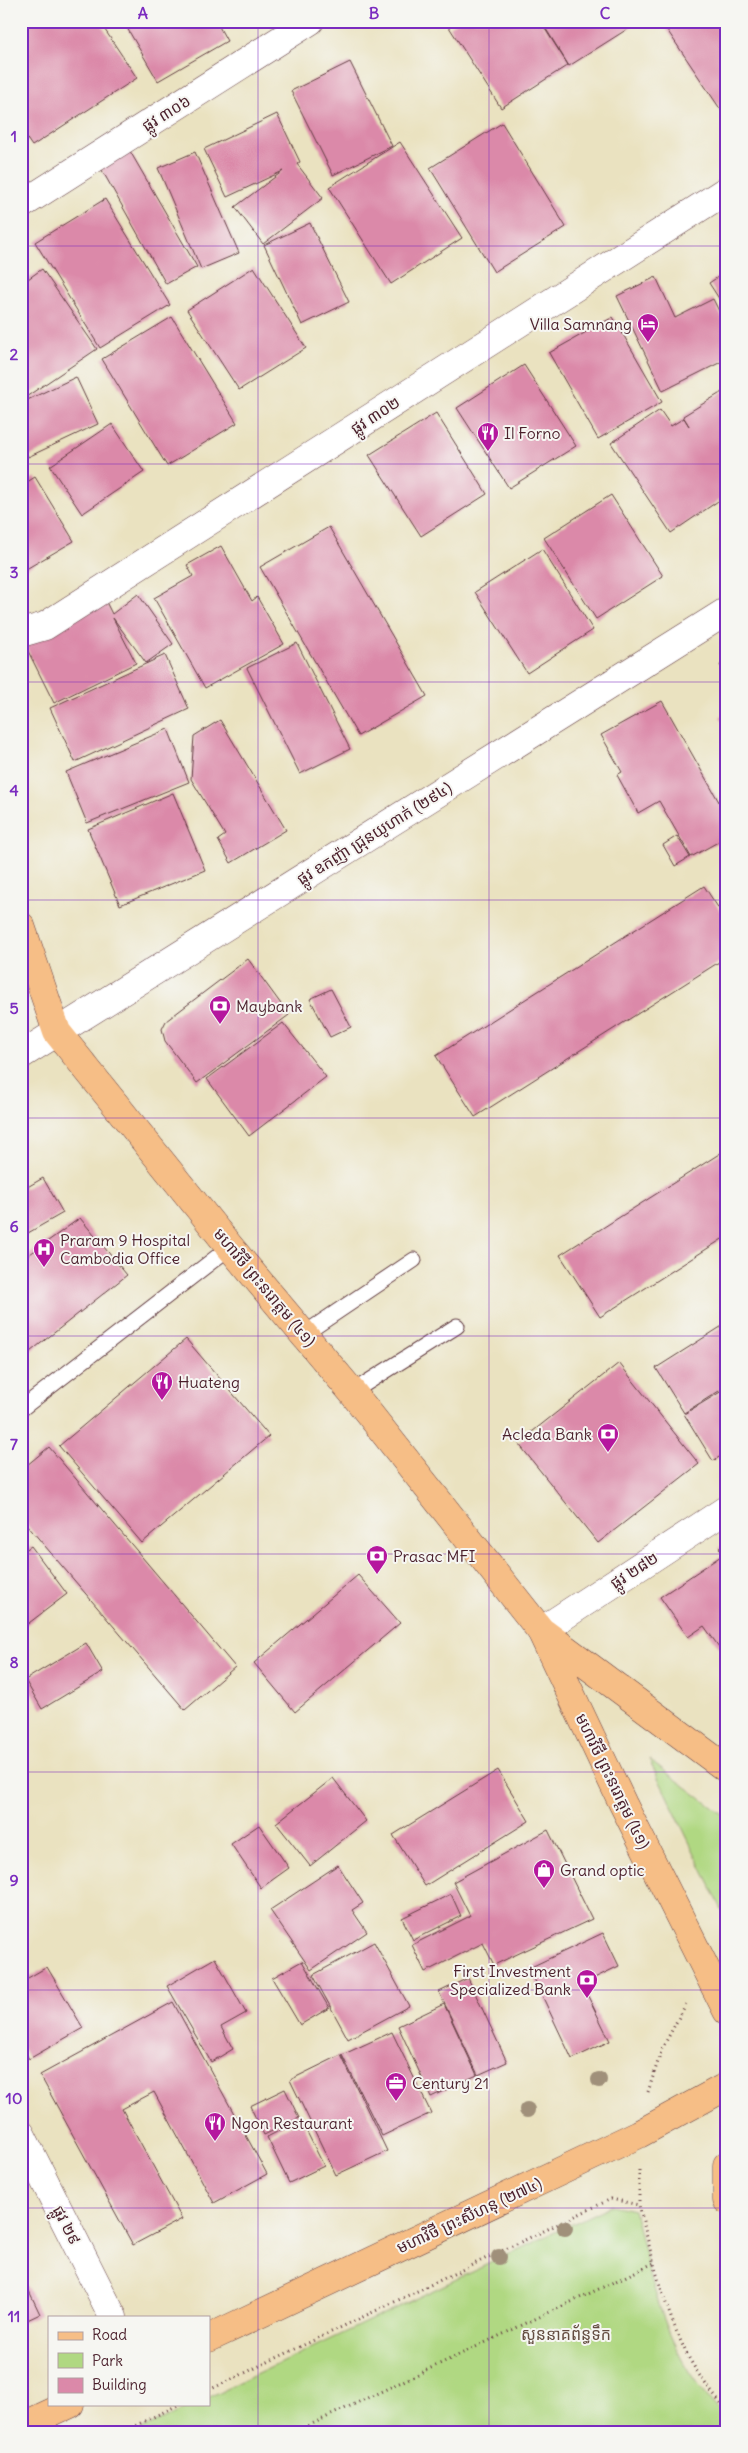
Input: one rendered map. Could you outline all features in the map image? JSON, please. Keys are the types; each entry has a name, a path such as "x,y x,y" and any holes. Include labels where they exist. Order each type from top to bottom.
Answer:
{"main road":[{"name":"មហាវិថី ព្រះនរោត្តម (៤១)","path":"21,926 57,1032 230,1247 352,1392 541,1631 623,1804 727,2011"},
{"name":"មហាវិថី ព្រះនរោត្តម (៤១)","path":"541,1631 727,1769"},
{"name":"មហាវិថី ព្រះសីហនុ (២៧៤)","path":"210,2338 639,2134 727,2086"},
{"path":"727,2165 727,2200"},
{"path":"21,2427 66,2406"}],"street":[{"name":"ផ្លូវ ៣០៦","path":"21,205 310,21"},
{"name":"ផ្លូវ ៣០២","path":"21,633 44,626 727,190"},
{"name":"ផ្លូវ ឧកញ៉ា ជ្រុនយូហាក់ (២៩៤)","path":"21,1055 727,611"},
{"name":"ផ្លូវ ២៨២","path":"541,1631 727,1509"},
{"name":"ផ្លូវ ២៩","path":"21,2134 112,2316"}],"lane":[{"path":"21,1409 230,1247"},
{"path":"304,1334 414,1260"},
{"path":"352,1392 457,1326"}],"path":[{"path":"709,1976 686,2003 662,2049 645,2101 639,2134 639,2205 668,2310 684,2350 727,2412"},
{"path":"210,2390 611,2199 639,2205"},
{"path":"295,2432 654,2263"},
{"path":"122,2432 176,2406"}],"green space":[{"path":"649,1759 727,1818 727,1920"},
{"name":"សួននាគព័ន្ធទឹក","path":"612,2205 634,2210 652,2283 670,2335 694,2379 727,2420 727,2432 137,2432 191,2406 210,2406 210,2397"}],"building":[{"path":"21,21 99,21 137,78 32,146 21,130"},
{"path":"123,21 216,21 227,41 158,81"},
{"path":"459,21 540,21 568,65 501,108 449,27"},
{"path":"541,21 636,21 637,23 569,66"},
{"path":"661,21 727,21 727,119"},
{"path":"350,62 392,146 333,175 291,91"},
{"path":"277,114 300,162 297,164 323,198 263,244 235,207 283,171 227,197 204,149"},
{"path":"502,123 566,227 494,272 430,168"},
{"path":"400,142 462,238 391,284 329,187"},
{"path":"127,146 197,267 166,284 98,163"},
{"path":"195,152 239,253 201,269 158,168"},
{"path":"105,199 170,305 100,348 35,242"},
{"path":"310,223 349,302 302,325 264,245"},
{"path":"254,267 306,348 239,390 187,310"},
{"path":"42,269 97,349 23,399 21,396 21,284"},
{"path":"727,271 727,311 709,283"},
{"path":"656,277 675,318 713,299 727,327 727,359 663,391 617,296"},
{"path":"172,317 237,423 167,466 102,359"},
{"path":"613,317 662,402 598,439 549,353"},
{"path":"524,365 576,446 509,488 457,408"},
{"path":"76,377 98,424 28,457 21,442 21,403"},
{"path":"727,389 727,495 671,533 611,443 660,410 671,426 684,418 689,426 683,416"},
{"path":"436,413 487,494 421,536 369,455"},
{"path":"112,424 144,472 82,514 50,466"},
{"path":"35,477 74,541 21,572 21,486"},
{"path":"611,495 663,576 596,619 544,538"},
{"path":"329,527 427,696 358,736 260,567"},
{"path":"221,546 252,601 257,597 284,644 205,688 154,598 193,576 187,565"},
{"path":"542,549 593,630 527,673 475,592"},
{"path":"138,594 173,644 146,663 113,618 136,663 54,703 23,641 105,600 112,614"},
{"path":"297,643 350,749 300,774 247,668"},
{"path":"165,655 189,709 75,762 50,708"},
{"path":"727,661 727,677 720,665"},
{"path":"662,701 727,816 727,837 691,857 659,801 638,813 617,775 622,772 601,735"},
{"path":"727,713 727,730 720,717"},
{"path":"220,720 286,830 231,863 218,840 225,835 191,779 194,736"},
{"path":"168,729 189,782 87,823 66,772"},
{"path":"173,793 205,870 120,905 88,829"},
{"path":"677,836 690,857 675,866 663,845"},
{"path":"704,886 727,921 727,957 475,1117 436,1056"},
{"name":"Maybank","path":"248,959 289,1015 197,1083 165,1041 162,1029 166,1021"},
{"path":"331,989 351,1027 330,1037 310,999"},
{"path":"283,1023 326,1077 249,1136 207,1079"},
{"path":"727,1149 727,1236 600,1317 560,1255"},
{"path":"43,1178 63,1213 21,1237 21,1184 24,1189"},
{"path":"80,1218 127,1275 21,1359 21,1256 23,1259"},
{"path":"727,1323 727,1386 684,1413 656,1368"},
{"path":"186,1339 269,1436 142,1543 59,1446"},
{"name":"Acleda Bank","path":"619,1363 699,1464 598,1543 518,1443"},
{"path":"727,1388 727,1452 713,1461 684,1414"},
{"path":"49,1447 235,1667 185,1710 21,1518 21,1470"},
{"path":"727,1542 727,1559 719,1548"},
{"path":"31,1546 67,1594 21,1629 21,1553"},
{"path":"721,1556 727,1564 727,1641 719,1647 704,1626 688,1637 660,1597"},
{"path":"358,1575 400,1623 295,1712 254,1663"},
{"path":"86,1643 103,1672 42,1709 25,1680"},
{"path":"498,1770 529,1821 425,1886 393,1835"},
{"path":"333,1778 366,1821 310,1866 276,1823"},
{"path":"259,1825 289,1868 261,1888 231,1844"},
{"path":"548,1830 592,1919 494,1965 483,1943 425,1972 412,1945 470,1916 453,1882"},
{"path":"338,1865 363,1903 352,1910 367,1932 311,1970 270,1910"},
{"path":"451,1894 461,1916 413,1940 402,1918"},
{"path":"603,1933 619,1966 582,1984 610,2041 572,2059 529,1968"},
{"path":"374,1942 409,2006 348,2039 313,1975"},
{"path":"215,1958 246,2013 221,2027 233,2049 211,2062 167,1986"},
{"path":"302,1961 329,2008 300,2025 272,1978"},
{"path":"47,1967 83,2028 29,2059 21,2045 21,1982"},
{"path":"468,1978 507,2062 478,2075 439,1992"},
{"name":"Ngon Restaurant","path":"173,2002 267,2174 214,2203 154,2092 122,2109 182,2219 133,2245 40,2075"},
{"path":"444,2004 477,2075 431,2097 398,2026"},
{"path":"392,2032 431,2113 382,2136 342,2055"},
{"path":"341,2055 387,2151 336,2175 290,2080"},
{"path":"285,2089 299,2118 264,2135 250,2106"},
{"path":"301,2120 324,2166 289,2183 267,2137"},
{"path":"21,2274 40,2314 21,2323"}],"place":[{"name":"Villa Samnang","path":"648,343"},
{"name":"Il Forno","path":"488,452"},
{"name":"Maybank","path":"220,1025"},
{"name":"Praram 9 Hospital Cambodia Office","path":"44,1268"},
{"name":"Huateng","path":"162,1401"},
{"name":"Acleda Bank","path":"608,1453"},
{"name":"Prasac MFI","path":"377,1575"},
{"name":"Grand optic","path":"544,1889"},
{"name":"First Investment Specialized Bank","path":"587,1999"},
{"name":"Century 21","path":"396,2102"},
{"name":"Ngon Restaurant","path":"215,2142"}]}
